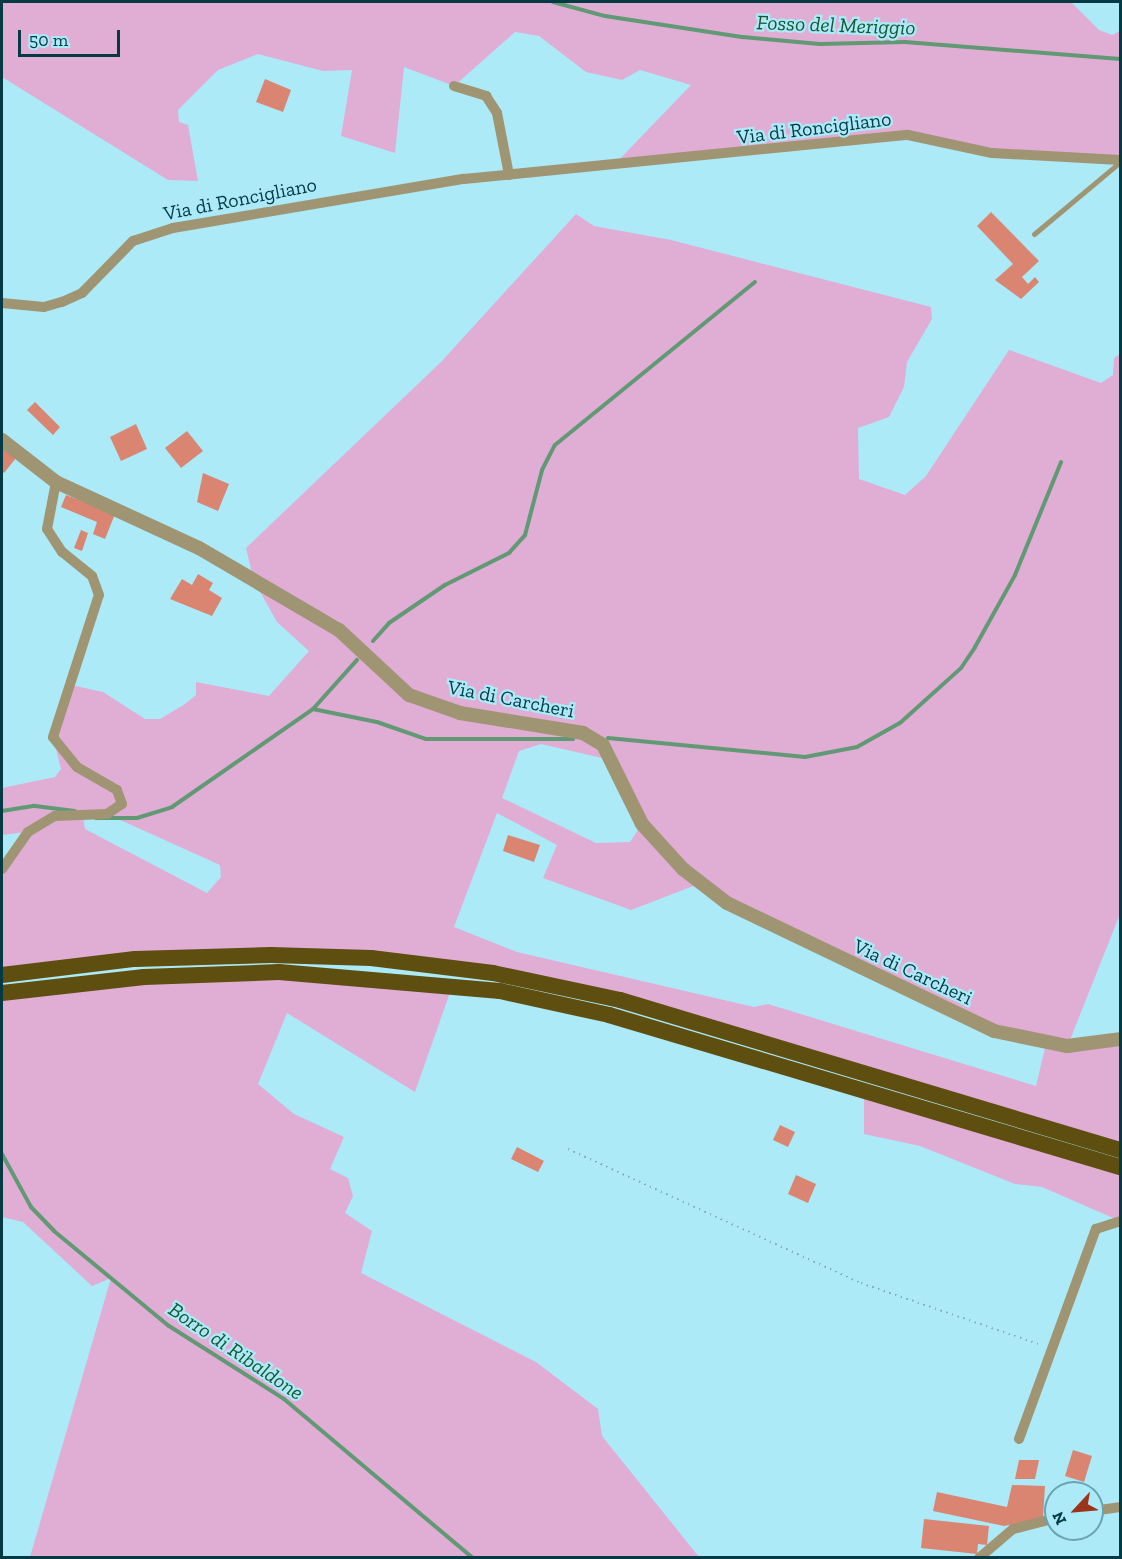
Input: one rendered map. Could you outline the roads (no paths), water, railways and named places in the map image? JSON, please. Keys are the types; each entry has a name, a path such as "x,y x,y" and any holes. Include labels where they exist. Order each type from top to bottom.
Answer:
{"highway":[{"path":"2,975 135,959 270,955 371,958 493,973 620,1000 1120,1150"},
{"path":"2,993 144,977 279,972 388,977 500,991 609,1015 1120,1167"}],"street":[{"path":"454,86 486,96 497,113 509,175"},
{"name":"Via di Roncigliano","path":"2,303 44,307 62,302 82,292 133,242 173,228 509,175 908,135 992,153 1120,161"},
{"name":"Via di Carcheri","path":"2,440 56,482 237,568 358,643 394,687 409,695 460,713 583,733 603,745 642,824 683,869 757,919 994,1031 1067,1046 1120,1039"},
{"path":"2,869 28,832 55,816 107,814 122,804 117,790 77,767 53,737 99,595 92,576 62,552 47,529 56,482"},
{"path":"1019,1439 1096,1229 1120,1221"},
{"path":"1104,1509 1120,1507"},
{"path":"979,1557 1013,1529 1044,1521"}],"lane":[{"path":"1034,234 1120,161"}],"waterway":[{"name":"Fosso del Meriggio","path":"553,2 605,16 743,37 820,44 905,42 1120,59"},
{"path":"373,641 389,623 445,585 509,553 525,535 542,470 555,445 755,282"},
{"path":"608,738 805,757 857,747 900,723 961,668 975,647 1015,575 1061,462"},
{"path":"96,818 137,818 172,807 313,709 357,660"},
{"path":"313,709 377,722 426,739 573,739"},
{"path":"2,811 35,806 75,811"},
{"name":"Borro di Ribaldone","path":"2,1154 31,1207 54,1231 169,1326 284,1399 473,1558"}]}
